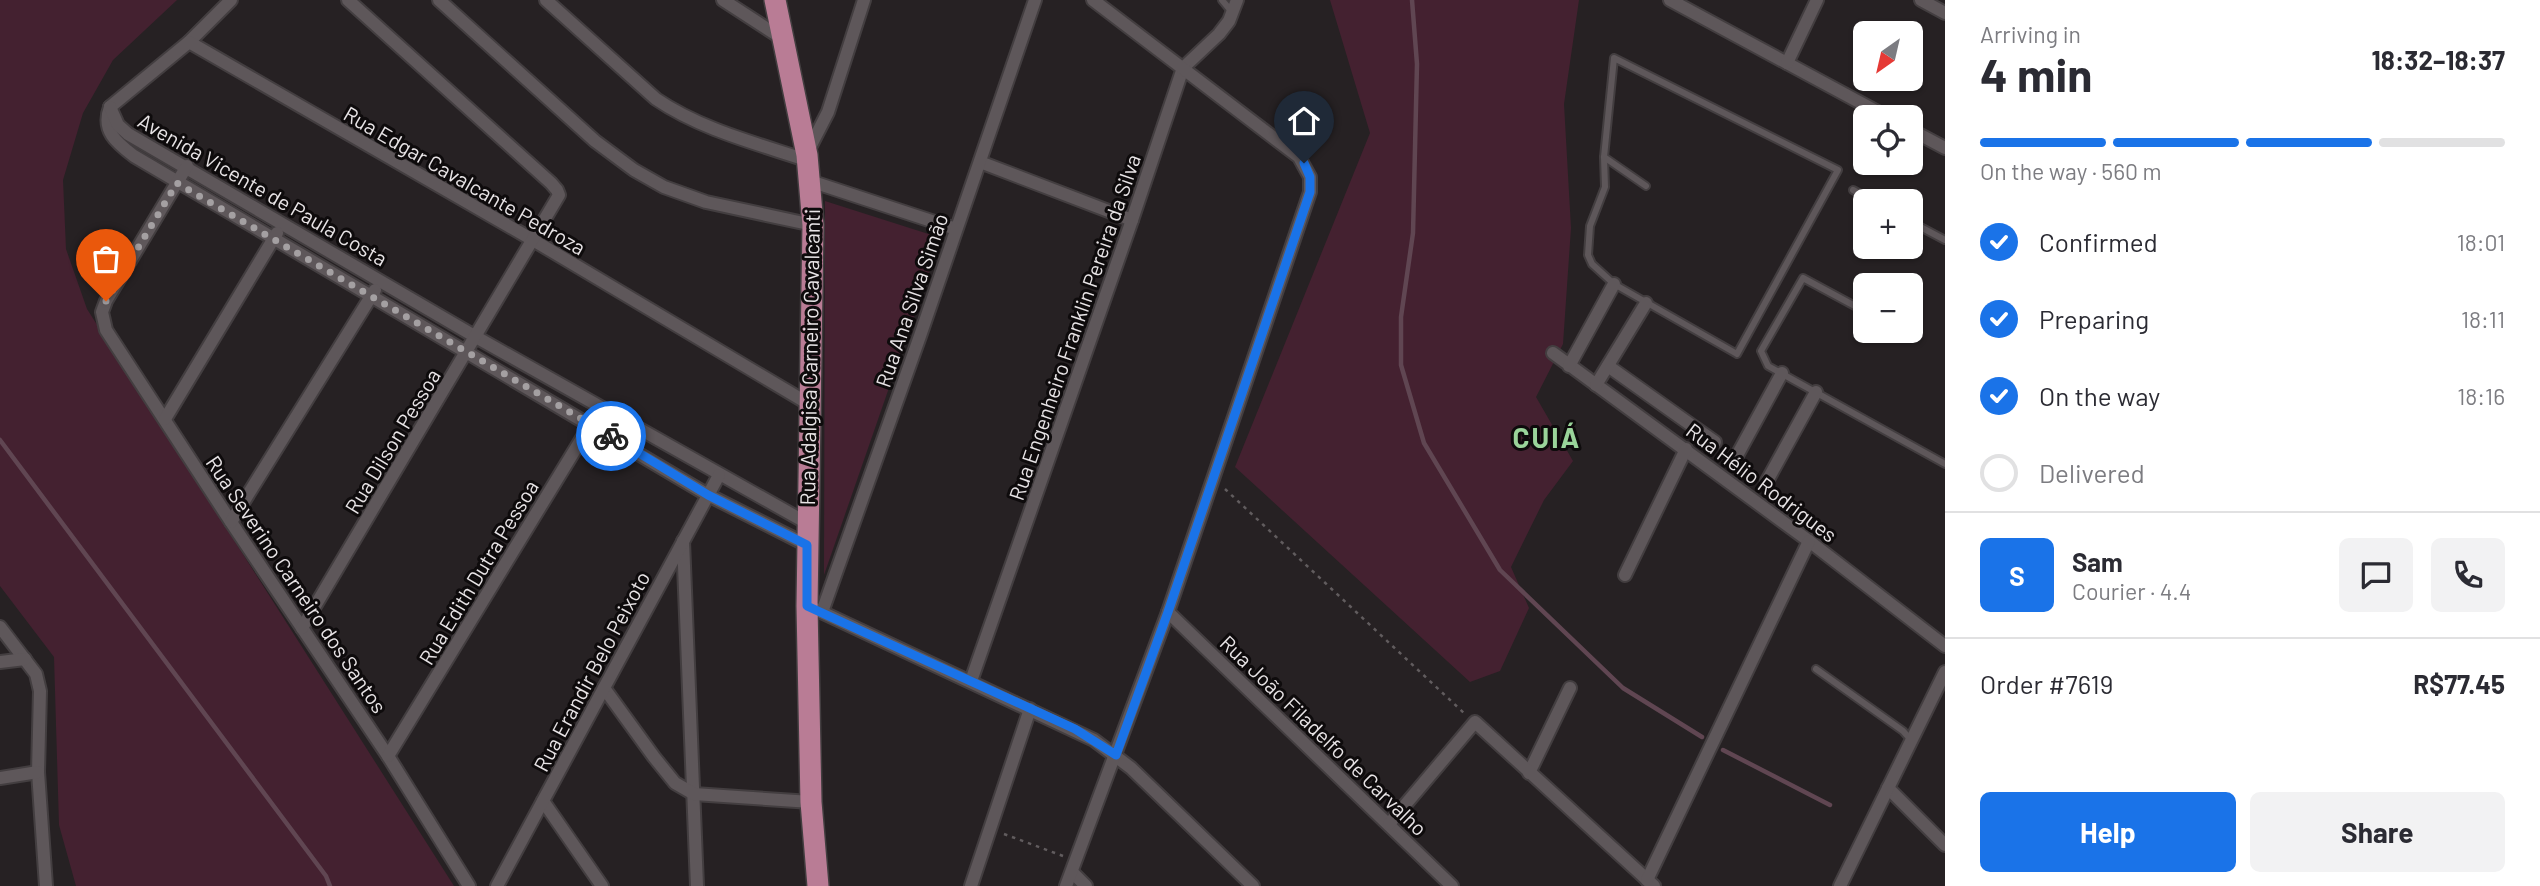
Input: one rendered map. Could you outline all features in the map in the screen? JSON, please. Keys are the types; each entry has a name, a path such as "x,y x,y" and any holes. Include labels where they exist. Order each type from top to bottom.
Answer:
{"main road":[{"name":"Rua Adalgisa Carneiro Cavalcanti","path":"775,0 806,157 813,225 807,545 814,609 811,802 818,886"}],"street":[{"path":"110,107 189,42 231,0"},
{"name":"Rua Dilson Pessoa","path":"302,628 559,195 557,190 348,0"},
{"path":"439,0 586,133 634,170 664,187 706,202 813,225"},
{"path":"546,0 656,99 672,109 735,136 806,157 828,112 864,0"},
{"path":"723,0 783,39"},
{"name":"Rua Ana Silva Simão","path":"814,609 956,229 1035,0"},
{"path":"1066,886 1168,612 1310,192 1310,177 1299,157 1093,0"},
{"name":"Rua Engenheiro Franklin Pereira da Silva","path":"971,681 1183,68 1219,34 1233,13 1237,0"},
{"path":"1670,0 1864,105"},
{"path":"1787,64 1817,0"},
{"path":"1922,0 1945,13"},
{"name":"Rua Edgar Cavalcante Pedroza","path":"189,42 533,240 809,404"},
{"name":"Avenida Vicente de Paula Costa","path":"110,107 118,125 128,134 476,337 807,523"},
{"name":"Avenida Vicente de Paula Costa","path":"110,107 107,126 114,140 134,156 708,495 807,545"},
{"path":"1923,136 1945,148"},
{"path":"979,162 1132,220"},
{"path":"177,183 187,166"},
{"path":"810,181 956,229"},
{"name":"Rua Severino Carneiro dos Santos","path":"177,183 106,301 102,312 106,330 388,756 469,886"},
{"path":"166,419 282,224"},
{"path":"231,522 380,280"},
{"path":"1569,366 1614,284"},
{"path":"1596,385 1646,303"},
{"name":"Rua Hélio Rodrigues","path":"1553,354 1810,541 1945,646"},
{"path":"1608,366 1715,442"},
{"path":"1734,461 1782,373"},
{"path":"1768,481 1816,392"},
{"name":"Rua Edith Dutra Pessoa","path":"388,756 600,407"},
{"path":"1625,575 1686,449"},
{"name":"Rua Erandir Belo Peixoto","path":"497,886 719,475"},
{"path":"683,541 697,886"},
{"path":"1389,824 1475,722 1650,883 1810,541"},
{"path":"814,609 1075,729 1116,755 1253,886"},
{"name":"Rua João Filadelfo de Carvalho","path":"1168,612 1452,886"},
{"path":"0,627 36,674 40,691 38,772 46,886"},
{"path":"0,662 25,659"},
{"path":"1840,886 1945,672"},
{"path":"604,688 675,783 694,794 811,802"},
{"path":"1528,773 1570,688"},
{"path":"971,886 1030,709"},
{"path":"0,778 38,772"},
{"path":"1888,788 1945,845"},
{"path":"543,801 602,886"},
{"path":"1074,867 1086,886"}],"lane":[{"path":"1222,0 1233,13"},
{"path":"1614,58 1838,170 1737,354 1614,284 1592,264 1588,255 1590,226 1605,187 1604,157 1614,58"},
{"path":"1604,157 1646,186"},
{"path":"1923,228 1945,240"},
{"path":"1853,305 1802,278 1761,351 1768,366 1945,464"},
{"path":"1816,669 1903,731 1911,740"}],"path":[{"path":"1212,477 1475,722"},
{"path":"991,829 1074,867"}],"shaded area":[{"path":"0,0 177,0 113,60 83,113 63,180 66,249 87,309 454,886 76,886 59,825 54,657 0,586"},
{"path":"1330,0 1579,0 1564,104 1571,228 1563,344 1536,397 1573,461 1544,500 1511,567 1529,608 1500,671 1470,682 1235,467 1370,133"},
{"path":"825,201 941,238 824,575"}],"waterway":[{"path":"1412,0 1417,64 1413,233 1401,317 1401,365 1424,443 1500,570 1623,688 1702,737"},
{"path":"0,440 326,876 330,886"},
{"path":"1723,750 1830,805"}],"way so far":[{"path":"106,301 177,183 611,436"}],"district":[{"name":"CUIÁ","path":"1547,437"}],"route":[{"path":"611,436 708,495 807,545 807,606 1075,729 1116,755 1168,612 1300,224 1310,192 1310,177 1304,163"}]}
